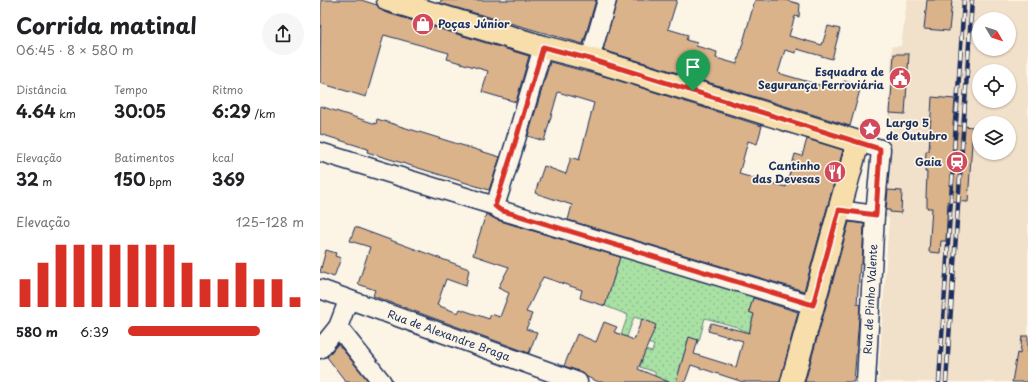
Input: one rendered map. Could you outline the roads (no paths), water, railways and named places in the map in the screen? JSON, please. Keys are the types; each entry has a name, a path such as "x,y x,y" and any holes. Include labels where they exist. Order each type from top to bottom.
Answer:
{"main road":[{"path":"388,0 543,47 590,59 858,142 792,382"}],"street":[{"path":"590,59 607,0"},
{"path":"495,206 543,47"},
{"path":"839,210 876,215 880,149 858,142"},
{"path":"320,152 495,206 500,210 813,305"},
{"name":"Rua de Pinho Valente","path":"866,382 876,215"},
{"name":"Rua de Alexandre Braga","path":"320,289 348,301 578,382"},
{"path":"320,349 338,327 348,301"},
{"path":"338,327 382,382"}],"railway":[{"path":"939,382 964,0"},
{"path":"946,382 972,0"}],"place":[{"name":"Poças Júnior","path":"423,24"},
{"name":"Esquadra de Segurança Ferroviária","path":"900,78"},
{"name":"Largo 5 de Outubro","path":"870,129"},
{"name":"Gaia","path":"957,162"},
{"name":"Cantinho das Devesas","path":"835,172"}]}
